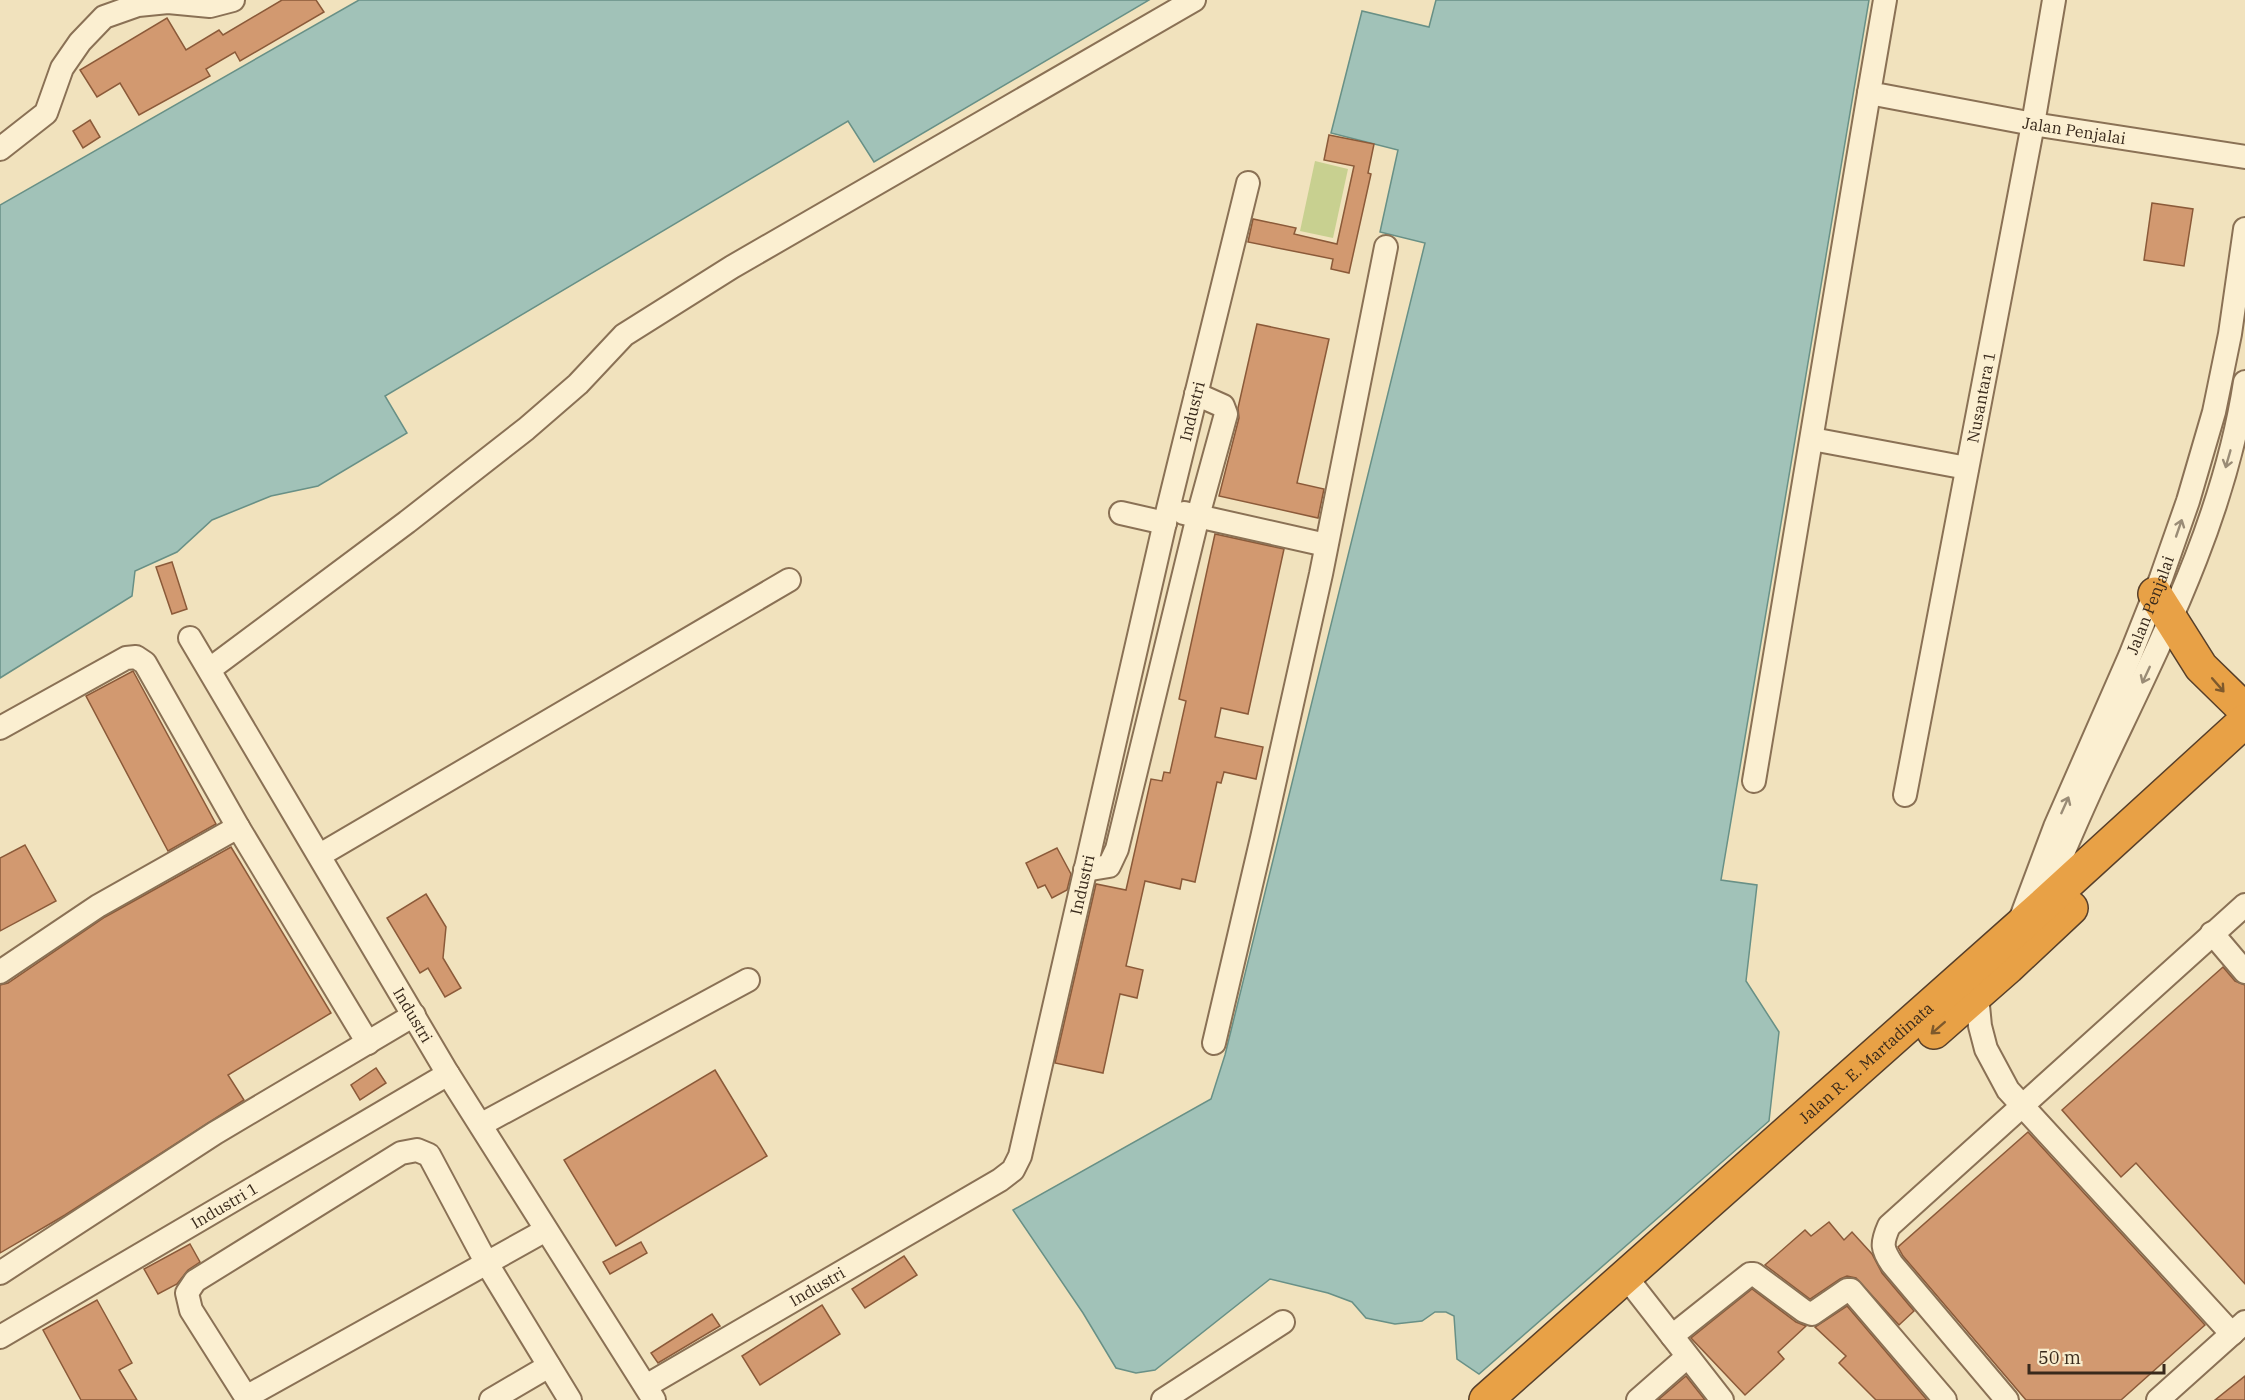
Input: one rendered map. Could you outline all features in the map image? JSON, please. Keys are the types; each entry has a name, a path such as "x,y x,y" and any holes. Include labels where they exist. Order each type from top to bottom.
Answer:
{"highway":[{"path":"2155,594 2201,667 2245,710"},
{"name":"Jalan R. E. Martadinata","path":"2023,938 2245,721"},
{"name":"Jalan R. E. Martadinata","path":"1485,1400 1630,1282 2023,938 2126,855 2245,748"},
{"name":"Jalan R. E. Martadinata","path":"1510,1400 1557,1362 1630,1282"}],"street":[{"path":"0,149 46,113 62,68 80,42 104,17 138,5 168,2 210,6 233,0"},
{"path":"210,669 407,522 526,429 578,384 624,334 732,267 1194,0"},
{"path":"1754,781 1885,0"},
{"name":"Nusantara 1","path":"1905,795 2033,124 2054,0"},
{"name":"Jalan Penjalai","path":"1869,93 2033,124 2245,157"},
{"name":"Industri","path":"190,638 448,1074 482,1124 546,1230 650,1393 1000,1180 1013,1170 1020,1156 1167,516 1248,183"},
{"name":"Jalan Penjalai","path":"2023,938 2055,827 2155,594 2188,501 2238,336 2245,229"},
{"path":"1214,1042 1262,838 1326,545 1386,247"},
{"name":"Jalan Penjalai","path":"2023,938 2171,622 2214,511 2240,418 2245,382"},
{"path":"1085,870 1109,866 1117,849 1198,516 1226,414 1223,406 1196,394"},
{"path":"1812,439 1967,468"},
{"path":"1121,513 1198,516 1326,545"},
{"path":"320,855 789,580"},
{"path":"0,728 126,658 136,657 145,663 238,827 368,1042"},
{"path":"0,972 98,906 238,827"},
{"path":"2007,1400 1892,1264 1883,1250 1884,1237 1889,1226 2245,905"},
{"path":"2212,933 2245,972"},
{"path":"482,1124 748,980"},
{"path":"1975,980 1980,1026 1986,1049 2008,1090 2239,1328 2158,1400"},
{"path":"0,1273 215,1133 414,1015"},
{"name":"Industri 1","path":"0,1337 448,1074"},
{"path":"546,1230 486,1262 247,1399 191,1310 187,1293 195,1281 401,1153 417,1150 429,1155 486,1262 570,1400"},
{"path":"1672,1336 1749,1275 1754,1274 1804,1311 1812,1314 1847,1290 1851,1290 1945,1400"},
{"path":"1630,1282 1722,1400"},
{"path":"1163,1400 1283,1322"},
{"path":"1638,1400 1687,1357"},
{"path":"491,1400 549,1366"}],"green space":[{"path":"1315,161 1348,169 1333,238 1300,231"}],"water":[{"path":"359,0 1149,0 874,162 848,121 385,396 407,433 318,486 271,496 212,520 177,552 135,571 132,596 0,678 0,205"},
{"path":"1436,0 1869,0 1721,880 1757,885 1746,981 1779,1032 1769,1121 1479,1374 1457,1359 1454,1316 1446,1312 1435,1312 1422,1321 1395,1324 1366,1318 1352,1302 1328,1293 1270,1279 1155,1370 1136,1373 1116,1368 1083,1313 1013,1210 1211,1099 1225,1055 1425,243 1380,232 1398,150 1331,133 1362,11 1429,27"}],"building":[{"path":"282,0 316,0 324,12 240,61 235,52 206,69 210,76 139,115 120,83 97,97 80,70 167,18 186,50 219,30 223,35"},
{"path":"90,120 100,137 83,148 73,131"},
{"path":"1329,135 1374,144 1368,173 1371,174 1349,273 1331,269 1333,259 1248,242 1253,219 1296,228 1294,234 1337,244 1354,166 1324,160"},
{"path":"2152,203 2193,209 2184,266 2144,260"},
{"path":"1257,324 1329,339 1297,483 1324,489 1318,518 1219,496 1239,418 1238,408"},
{"path":"1215,534 1284,549 1248,714 1221,708 1215,737 1263,747 1256,779 1224,772 1221,783 1217,782 1195,882 1182,879 1180,889 1145,881 1126,966 1143,970 1137,998 1120,994 1103,1073 1055,1063 1096,884 1126,890 1151,779 1162,781 1164,772 1170,773 1186,701 1179,699"},
{"path":"172,562 187,609 172,614 156,567"},
{"path":"133,671 216,824 168,851 86,696"},
{"path":"25,845 56,901 0,931 0,858"},
{"path":"231,847 331,1013 228,1075 244,1100 65,1215 0,1253 0,985 8,983 105,917"},
{"path":"1057,848 1071,874 1067,890 1052,898 1045,885 1038,888 1026,863"},
{"path":"426,894 446,927 443,958 461,988 445,997 428,968 420,973 387,918"},
{"path":"2223,967 2235,981 2245,985 2245,1284 2136,1163 2121,1177 2062,1110"},
{"path":"376,1068 386,1083 360,1100 351,1085"},
{"path":"715,1070 767,1156 616,1246 564,1160"},
{"path":"2028,1132 2205,1325 2121,1400 2026,1400 1903,1256 1898,1247"},
{"path":"1829,1222 1844,1240 1852,1232 1872,1254 1882,1273 1914,1311 1899,1325 1856,1278 1847,1276 1840,1279 1810,1299 1765,1265 1805,1230 1811,1236"},
{"path":"641,1242 647,1253 610,1274 603,1262"},
{"path":"190,1244 200,1262 188,1270 177,1284 158,1294 144,1269"},
{"path":"904,1256 917,1275 865,1308 852,1289"},
{"path":"1752,1289 1796,1322 1806,1326 1778,1352 1784,1359 1745,1395 1691,1338"},
{"path":"97,1300 132,1363 119,1370 137,1400 81,1400 43,1330"},
{"path":"822,1305 840,1334 760,1385 742,1356"},
{"path":"1847,1306 1927,1400 1876,1400 1839,1363 1846,1356 1815,1327"},
{"path":"712,1314 720,1326 658,1363 651,1353"},
{"path":"1686,1376 1705,1400 1658,1400"},
{"path":"2245,1376 2245,1400 2215,1400"}]}
